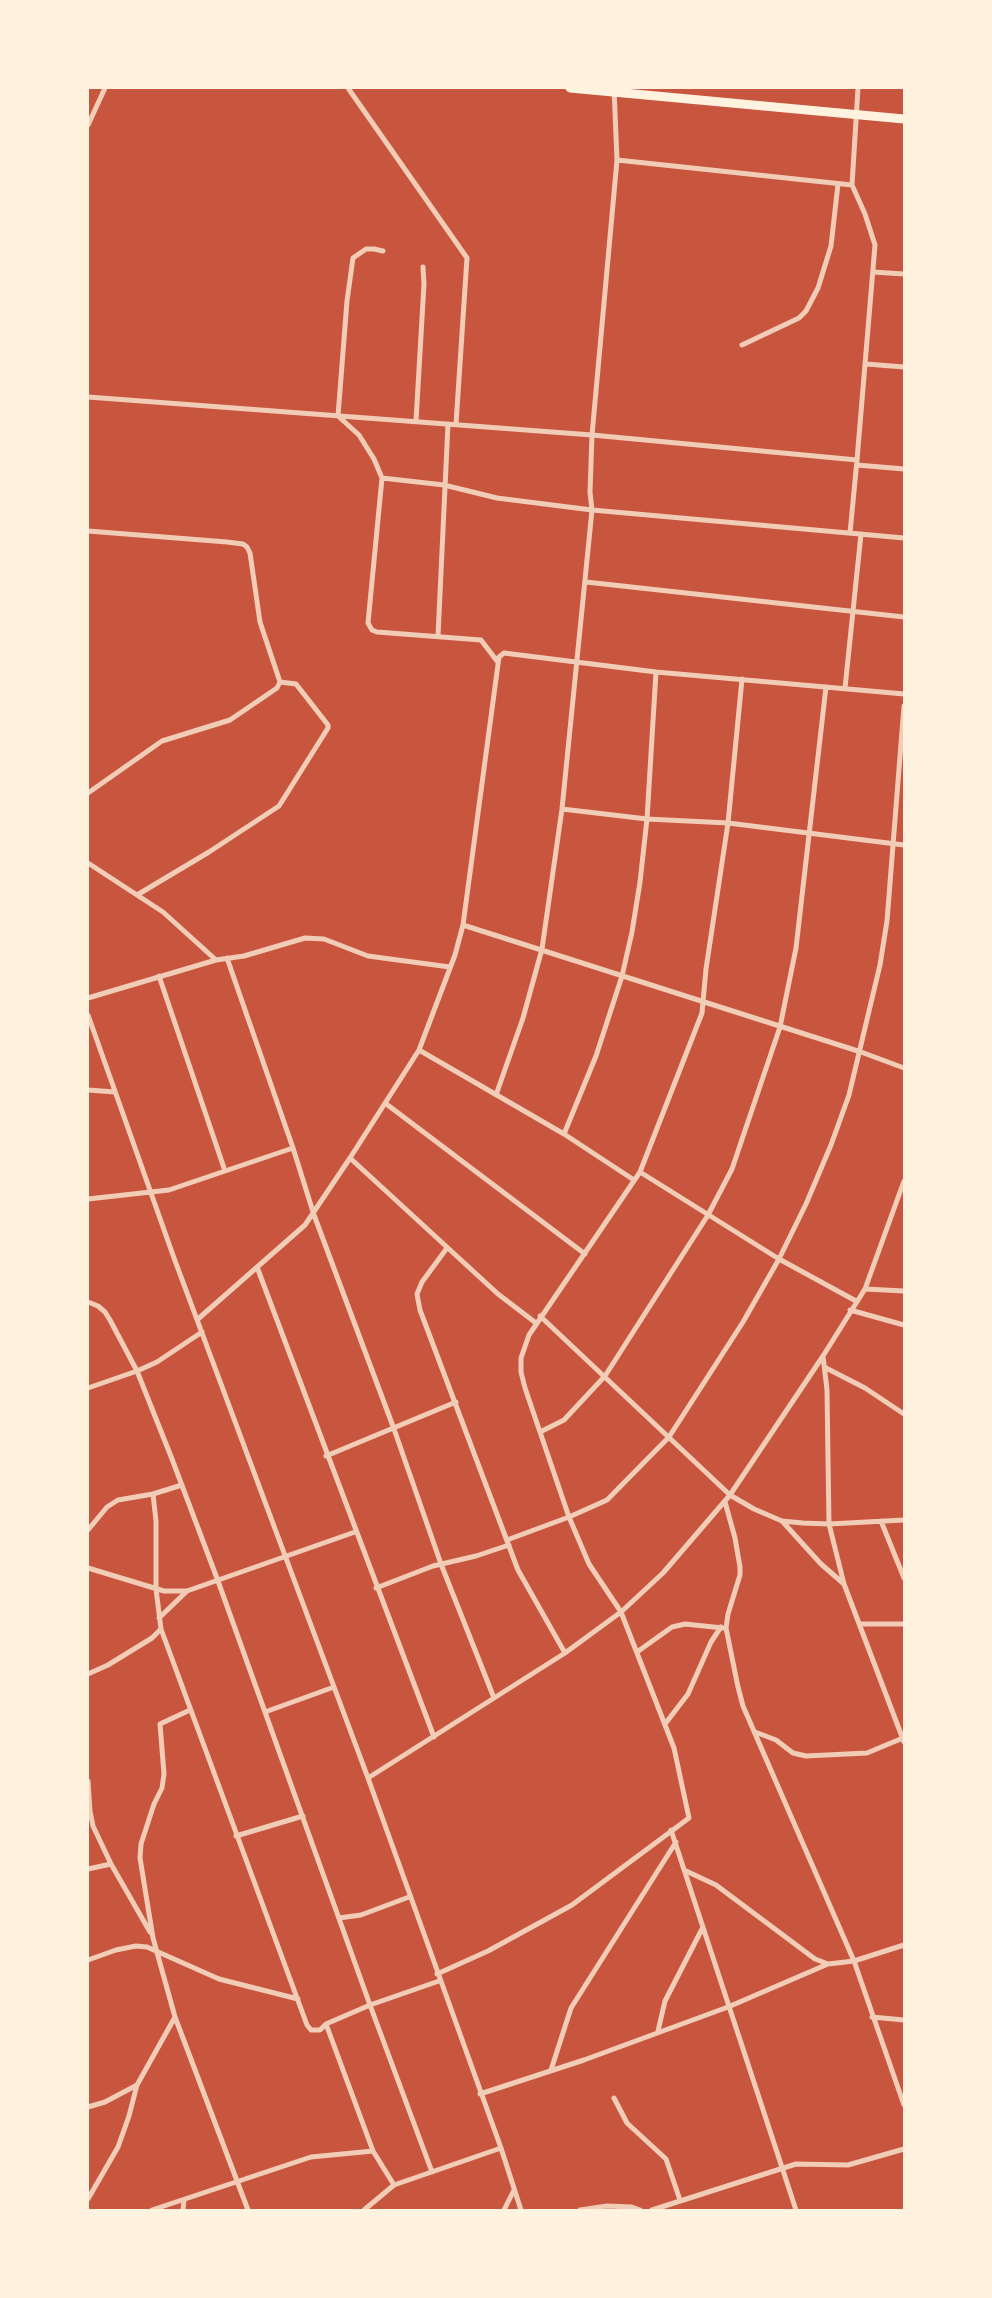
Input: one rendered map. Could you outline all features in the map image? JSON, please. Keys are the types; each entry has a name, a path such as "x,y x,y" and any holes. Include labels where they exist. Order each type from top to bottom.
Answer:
{"highway":[{"path":"570,88 905,119"}],"street":[{"path":"88,125 104,88"},
{"path":"348,88 467,258 456,425"},
{"path":"850,533 875,245 852,185 858,88"},
{"path":"496,1095 523,1018 542,950 562,808 592,510 592,435 617,160 614,90"},
{"path":"617,160 852,185"},
{"path":"742,345 799,318 806,311 818,288 831,246 838,184"},
{"path":"338,416 346,301 353,258 366,250 383,251"},
{"path":"415,421 424,284 422,267"},
{"path":"873,272 905,274"},
{"path":"866,364 905,367"},
{"path":"88,397 592,435 905,469"},
{"path":"338,416 359,435 374,458 382,478 368,609 368,623 372,630 481,640 497,661"},
{"path":"438,636 448,424"},
{"path":"382,478 444,485 497,498 592,510 905,538"},
{"path":"88,531 227,542 247,547 260,622 280,682 277,688 230,720 162,741 88,793"},
{"path":"845,688 861,534"},
{"path":"586,582 905,617"},
{"path":"198,1319 295,1236 314,1215 419,1050 463,925 499,657 504,653 656,672 905,694"},
{"path":"564,1134 596,1056 622,976 640,882 647,819 656,672"},
{"path":"153,1494 156,1521 156,1589 161,1629 236,1836 307,2025 311,2029 320,2030 326,2024 438,1977 572,1905 689,1818 679,1766 665,1724 621,1612 589,1564 569,1517 540,1432 522,1372 521,1358 524,1345 540,1316 640,1172 679,1077 704,1002 706,969 728,823 742,679"},
{"path":"136,895 209,852 284,800 288,789 328,728 296,684 280,682"},
{"path":"540,1432 574,1412 605,1376 708,1215 736,1158 780,1027 796,948 826,687"},
{"path":"376,1588 441,1564 475,1556 607,1500 669,1437 708,1379 779,1259 811,1195 849,1095 861,1052 887,921 905,706"},
{"path":"562,808 647,819 728,823 905,845"},
{"path":"88,863 163,912 216,960"},
{"path":"463,925 905,1068"},
{"path":"88,998 298,939 317,938 368,956 450,967"},
{"path":"227,958 314,1215 441,1564 494,1698"},
{"path":"159,976 225,1171"},
{"path":"88,1015 202,1332 368,1778 521,2210"},
{"path":"88,1041 94,1035"},
{"path":"419,1050 564,1134 634,1180"},
{"path":"88,1090 115,1093"},
{"path":"385,1103 585,1254"},
{"path":"88,1199 152,1193 183,1186 293,1148"},
{"path":"350,1158 498,1294 536,1324"},
{"path":"640,1172 779,1259 856,1301"},
{"path":"368,1778 565,1653 649,1588 730,1495 823,1356 864,1290 905,1181"},
{"path":"447,1248 422,1282 417,1294 420,1310 523,1582 565,1653"},
{"path":"257,1267 434,1737"},
{"path":"864,1290 905,1291"},
{"path":"88,1302 105,1312 137,1371 218,1581 432,2172"},
{"path":"850,1310 905,1325"},
{"path":"540,1316 730,1495 782,1521 821,1564 844,1584"},
{"path":"88,1388 157,1362 202,1332"},
{"path":"755,1732 776,1740 793,1753 806,1756 867,1753 904,1740 844,1584 829,1524 823,1356"},
{"path":"825,1368 864,1388 905,1414"},
{"path":"327,1456 456,1402"},
{"path":"88,1530 113,1503 182,1485"},
{"path":"665,1724 695,1682 711,1642 724,1628 740,1575 735,1538 724,1502"},
{"path":"782,1521 829,1524 905,1520"},
{"path":"881,1521 905,1578"},
{"path":"88,1568 156,1589 187,1591 355,1532"},
{"path":"159,1618 187,1591"},
{"path":"637,1652 672,1628 685,1624 724,1628"},
{"path":"860,1624 905,1624"},
{"path":"724,1628 738,1687 755,1732 854,1961 905,2105"},
{"path":"88,1674 152,1639 161,1629"},
{"path":"265,1712 334,1687"},
{"path":"190,1710 160,1724 164,1774 162,1788 141,1844 140,1858 153,1938 175,2017 248,2210"},
{"path":"88,1781 89,1811 93,1826 153,1938"},
{"path":"236,1836 303,1816"},
{"path":"671,1830 796,2210"},
{"path":"551,2070 571,2008 676,1842"},
{"path":"88,1869 111,1864"},
{"path":"686,1871 716,1885 815,1959 828,1964"},
{"path":"339,1918 361,1915 409,1897"},
{"path":"658,2031 665,2001 702,1929"},
{"path":"481,2094 728,2007 828,1964 854,1961 905,1945"},
{"path":"88,1960 136,1946 157,1950 219,1979 298,1999"},
{"path":"88,2199 118,2147 137,2085 175,2017"},
{"path":"872,2017 905,2020"},
{"path":"326,2024 373,2151 394,2185"},
{"path":"88,2107 105,2102 137,2085"},
{"path":"614,2098 627,2123 666,2159 680,2200"},
{"path":"364,2210 394,2185 501,2148"},
{"path":"652,2210 781,2168 803,2164 848,2165 905,2149"},
{"path":"152,2210 311,2157 373,2151"},
{"path":"504,2210 514,2190"},
{"path":"183,2210 184,2200"},
{"path":"580,2210 607,2206 640,2210"}]}
